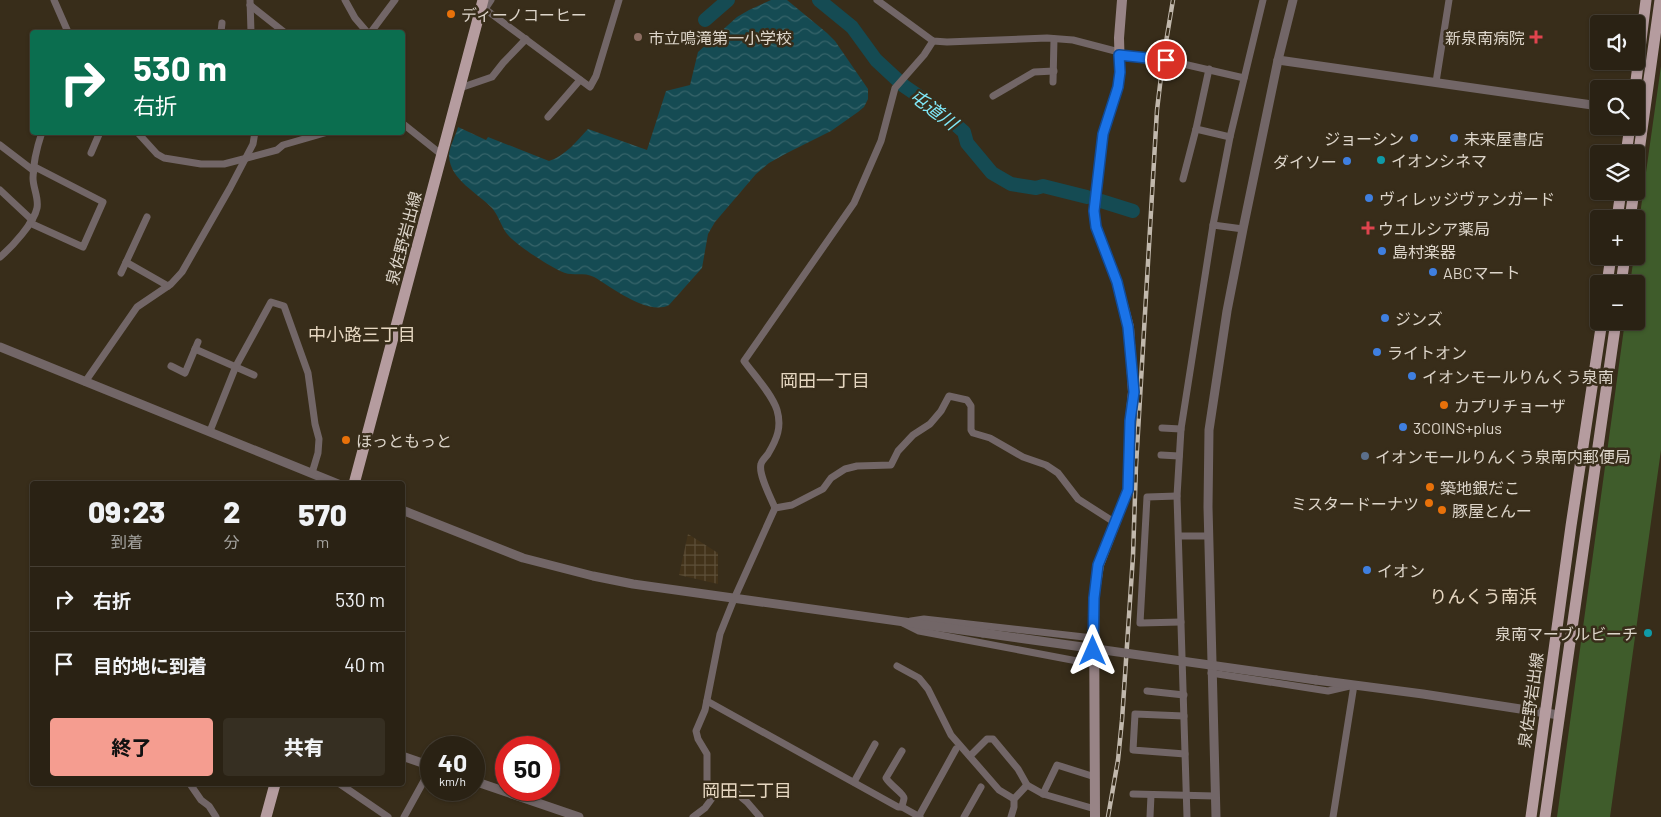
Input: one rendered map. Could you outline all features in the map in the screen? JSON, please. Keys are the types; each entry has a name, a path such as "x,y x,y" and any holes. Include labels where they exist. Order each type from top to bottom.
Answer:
{"main road":[{"path":"1095,813 1093,638 1096,578 1098,565 1128,490 1130,421 1134,392 1128,327 1117,282 1096,227 1094,211 1103,134 1118,87 1120,72 1119,53 1122,0"},
{"path":"1636,80 1646,0"},
{"path":"1640,145 1660,0"},
{"name":"泉佐野岩出線","path":"355,481 460,88 485,4"},
{"name":"泉佐野岩出線","path":"1531,817 1544,712 1601,330"},
{"name":"泉佐野岩出線","path":"1545,817 1615,330"},
{"path":"266,817 274,786"}],"street":[{"path":"54,0 67,30"},
{"path":"345,0 355,18 367,30"},
{"path":"371,30 395,0"},
{"path":"485,4 526,39 590,87 596,76 619,0"},
{"path":"877,0 933,41 1073,40 1119,53 1166,60 1244,78"},
{"path":"1187,817 1177,496 1181,430 1213,225 1230,137 1263,0"},
{"path":"1216,817 1208,536 1209,430 1227,311 1243,229 1278,60 1293,0"},
{"path":"1436,82 1448,0"},
{"path":"250,2 251,30"},
{"path":"250,2 282,30"},
{"path":"222,23 222,30"},
{"path":"460,88 492,77 526,39"},
{"path":"1054,39 1054,82"},
{"path":"713,797 707,780 707,754 698,739 696,731 707,701 720,634 775,508 761,474 761,464 776,440 779,431 779,419 773,401 744,361 854,203 881,141 895,88 924,55 933,41"},
{"path":"1278,60 1590,105"},
{"path":"1183,179 1209,69"},
{"path":"993,96 1034,72 1054,71"},
{"path":"548,117 580,80"},
{"path":"405,125 442,155"},
{"path":"1196,129 1230,137"},
{"path":"0,257 31,222 37,210 38,201 34,186 34,169 36,150 41,135"},
{"path":"91,152 99,135"},
{"path":"140,135 156,154 164,158 201,164 224,164 277,150 284,145 318,135"},
{"path":"85,382 137,307 168,286 182,272 253,144 255,135"},
{"path":"0,145 34,169 103,202 83,247 31,222 0,190"},
{"path":"120,273 148,217"},
{"path":"1213,225 1243,229"},
{"path":"126,262 168,286"},
{"path":"210,431 236,366 271,302 284,306 308,373 319,439 318,453 312,473"},
{"path":"171,366 185,373 196,345 254,375"},
{"path":"0,347 331,481"},
{"path":"775,508 792,505 823,489 831,478 845,469 857,466 891,464 898,451 914,435 930,424 941,411 949,396 967,400 972,406 971,430 974,433 990,438 1023,457 1046,465 1058,473 1078,499 1114,522"},
{"path":"1162,428 1181,430"},
{"path":"1161,455 1179,456"},
{"path":"1177,496 1147,497 1140,623 1181,622"},
{"path":"405,511 523,558 558,568 633,584 1559,715"},
{"path":"1179,536 1208,536"},
{"path":"901,622 924,619 1093,638"},
{"path":"901,622 919,631 1094,664"},
{"path":"897,666 919,678 928,689 951,735 999,790 1014,799"},
{"path":"1211,673 1328,691 1354,685"},
{"path":"1333,817 1354,685"},
{"path":"1147,691 1184,695"},
{"path":"707,701 898,807 902,807 920,817 956,749"},
{"path":"1184,716 1135,714 1133,750 1185,754"},
{"path":"970,756 987,739 993,738 1018,769 1027,785 1043,794 1095,813"},
{"path":"854,782 874,744"},
{"path":"902,751 886,778 890,784 903,794 902,807"},
{"path":"405,757 420,763"},
{"path":"1043,794 1057,765 1095,777"},
{"path":"485,785 579,817"},
{"path":"1011,817 1014,799 1027,785"},
{"path":"191,786 216,817"},
{"path":"343,786 388,817"},
{"path":"404,817 420,787"},
{"path":"964,817 981,787"},
{"path":"693,817 705,808 713,797 734,791 760,817"},
{"path":"1133,794 1215,796"},
{"path":"1150,817 1151,795"}],"shaded area":[{"path":"688,534 718,553 718,584 679,575"}],"green space":[{"path":"1661,66 1661,450 1610,817 1557,817 1624,330 1645,330 1645,275 1631,275 1633,265 1645,265 1645,210 1641,210 1642,200 1645,200 1645,179"}],"water":[{"path":"771,0 787,0 835,41 868,89 868,99 864,107 831,131 769,163 756,174 715,222 708,234 702,268 669,305 651,307 641,304 594,277 564,273 544,262 512,239 505,231 492,208 459,179 454,172 449,156 458,127 486,140 488,137 549,161 565,152 588,129 647,150 666,91 690,85 698,52 737,17"}],"waterway":[{"name":"屯道川","path":"705,20 728,0"},
{"name":"屯道川","path":"819,0 852,27 876,60 904,86 939,110 964,132 967,143 992,173 1011,184 1036,188 1043,186 1087,197"},
{"name":"屯道川","path":"1101,201 1133,211"}],"railway":[{"path":"1108,817 1118,760 1122,720 1133,556 1136,466 1157,110 1173,0"}],"place":[{"name":"ディーノコーヒー","path":"451,14"},
{"name":"市立鳴滝第一小学校","path":"638,37"},
{"name":"新泉南病院","path":"1536,37"},
{"name":"ジョーシン","path":"1414,138"},
{"name":"未来屋書店","path":"1454,138"},
{"name":"イオンシネマ","path":"1381,160"},
{"name":"ダイソー","path":"1347,161"},
{"name":"ヴィレッジヴァンガード","path":"1369,198"},
{"name":"ウエルシア薬局","path":"1368,228"},
{"name":"島村楽器","path":"1382,251"},
{"name":"ABCマート","path":"1433,272"},
{"name":"ジンズ","path":"1385,318"},
{"name":"ライトオン","path":"1377,352"},
{"name":"イオンモールりんくう泉南","path":"1412,376"},
{"name":"カプリチョーザ","path":"1444,405"},
{"name":"3COINS+plus","path":"1403,427"},
{"name":"ほっともっと","path":"346,440"},
{"name":"イオンモールりんくう泉南内郵便局","path":"1365,456"},
{"name":"築地銀だこ","path":"1430,487"},
{"name":"ミスタードーナツ","path":"1429,503"},
{"name":"豚屋とんー","path":"1442,510"},
{"name":"イオン","path":"1367,570"},
{"name":"泉南マーブルビーチ","path":"1648,633"}],"district":[{"name":"中小路三丁目","path":"362,334"},
{"name":"岡田一丁目","path":"825,380"},
{"name":"りんくう南浜","path":"1483,596"},
{"name":"岡田二丁目","path":"747,790"}],"route":[{"path":"1093,651 1094,598 1098,565 1128,490 1130,421 1134,392 1128,327 1117,282 1096,227 1094,211 1097,179 1103,134 1113,108 1118,87 1120,72 1119,55 1166,60"}]}
